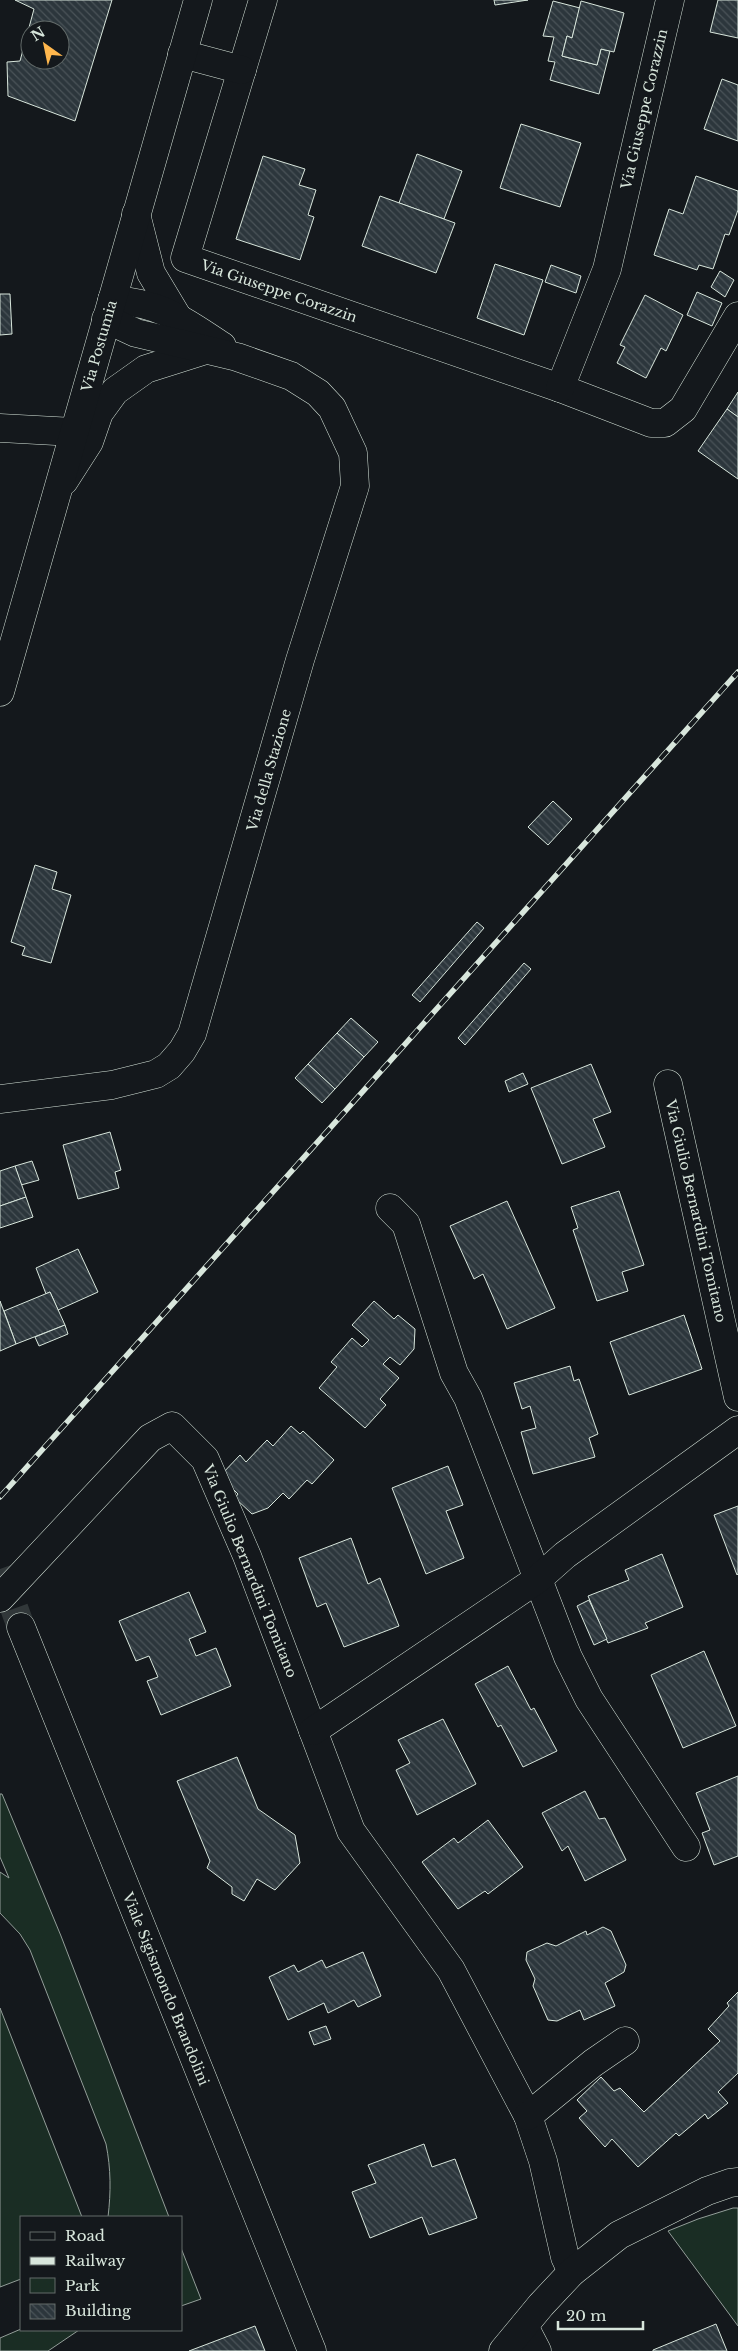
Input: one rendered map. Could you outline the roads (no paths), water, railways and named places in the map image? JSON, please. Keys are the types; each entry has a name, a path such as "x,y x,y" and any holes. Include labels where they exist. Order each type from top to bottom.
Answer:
{"street":[{"name":"Via Postumia","path":"0,692 198,0"},
{"name":"Via Giuseppe Corazzin","path":"263,0 185,258 560,388 651,423 665,423 683,409 738,316"},
{"name":"Via Giuseppe Corazzin","path":"560,388 607,269 670,0"},
{"path":"182,54 242,70"},
{"path":"136,214 152,273 178,318"},
{"name":"Via della Stazione","path":"109,309 146,304 168,311 237,357"},
{"name":"Via della Stazione","path":"0,1098 112,1085 156,1074 169,1066 182,1051 192,1034 300,660 355,486 353,453 332,408 318,393 291,376 237,357 136,334 109,309"},
{"path":"56,492 88,442 99,413 115,391 146,369 207,349"},
{"path":"0,428 74,432"},
{"name":"Via Giulio Bernardini Tomitano","path":"668,1084 738,1398"},
{"path":"390,1208 406,1224 454,1373 468,1398 568,1657 589,1698 686,1847"},
{"name":"Via Giulio Bernardini Tomitano","path":"0,1598 150,1438 172,1426 206,1459 247,1556 351,1831 451,1970 528,2116 543,2161 564,2257 572,2272"},
{"path":"314,1731 538,1579 565,1555 738,1430"},
{"name":"Viale Sigismondo Brandolini","path":"21,1627 312,2351"},
{"path":"528,2116 593,2063 625,2040"},
{"path":"503,2351 540,2305 572,2272 619,2235 707,2191 738,2182"},
{"path":"524,2326 537,2351"}],"tunnel":[{"path":"0,1569 21,1627"}],"railway":[{"path":"0,1497 738,672"}]}
